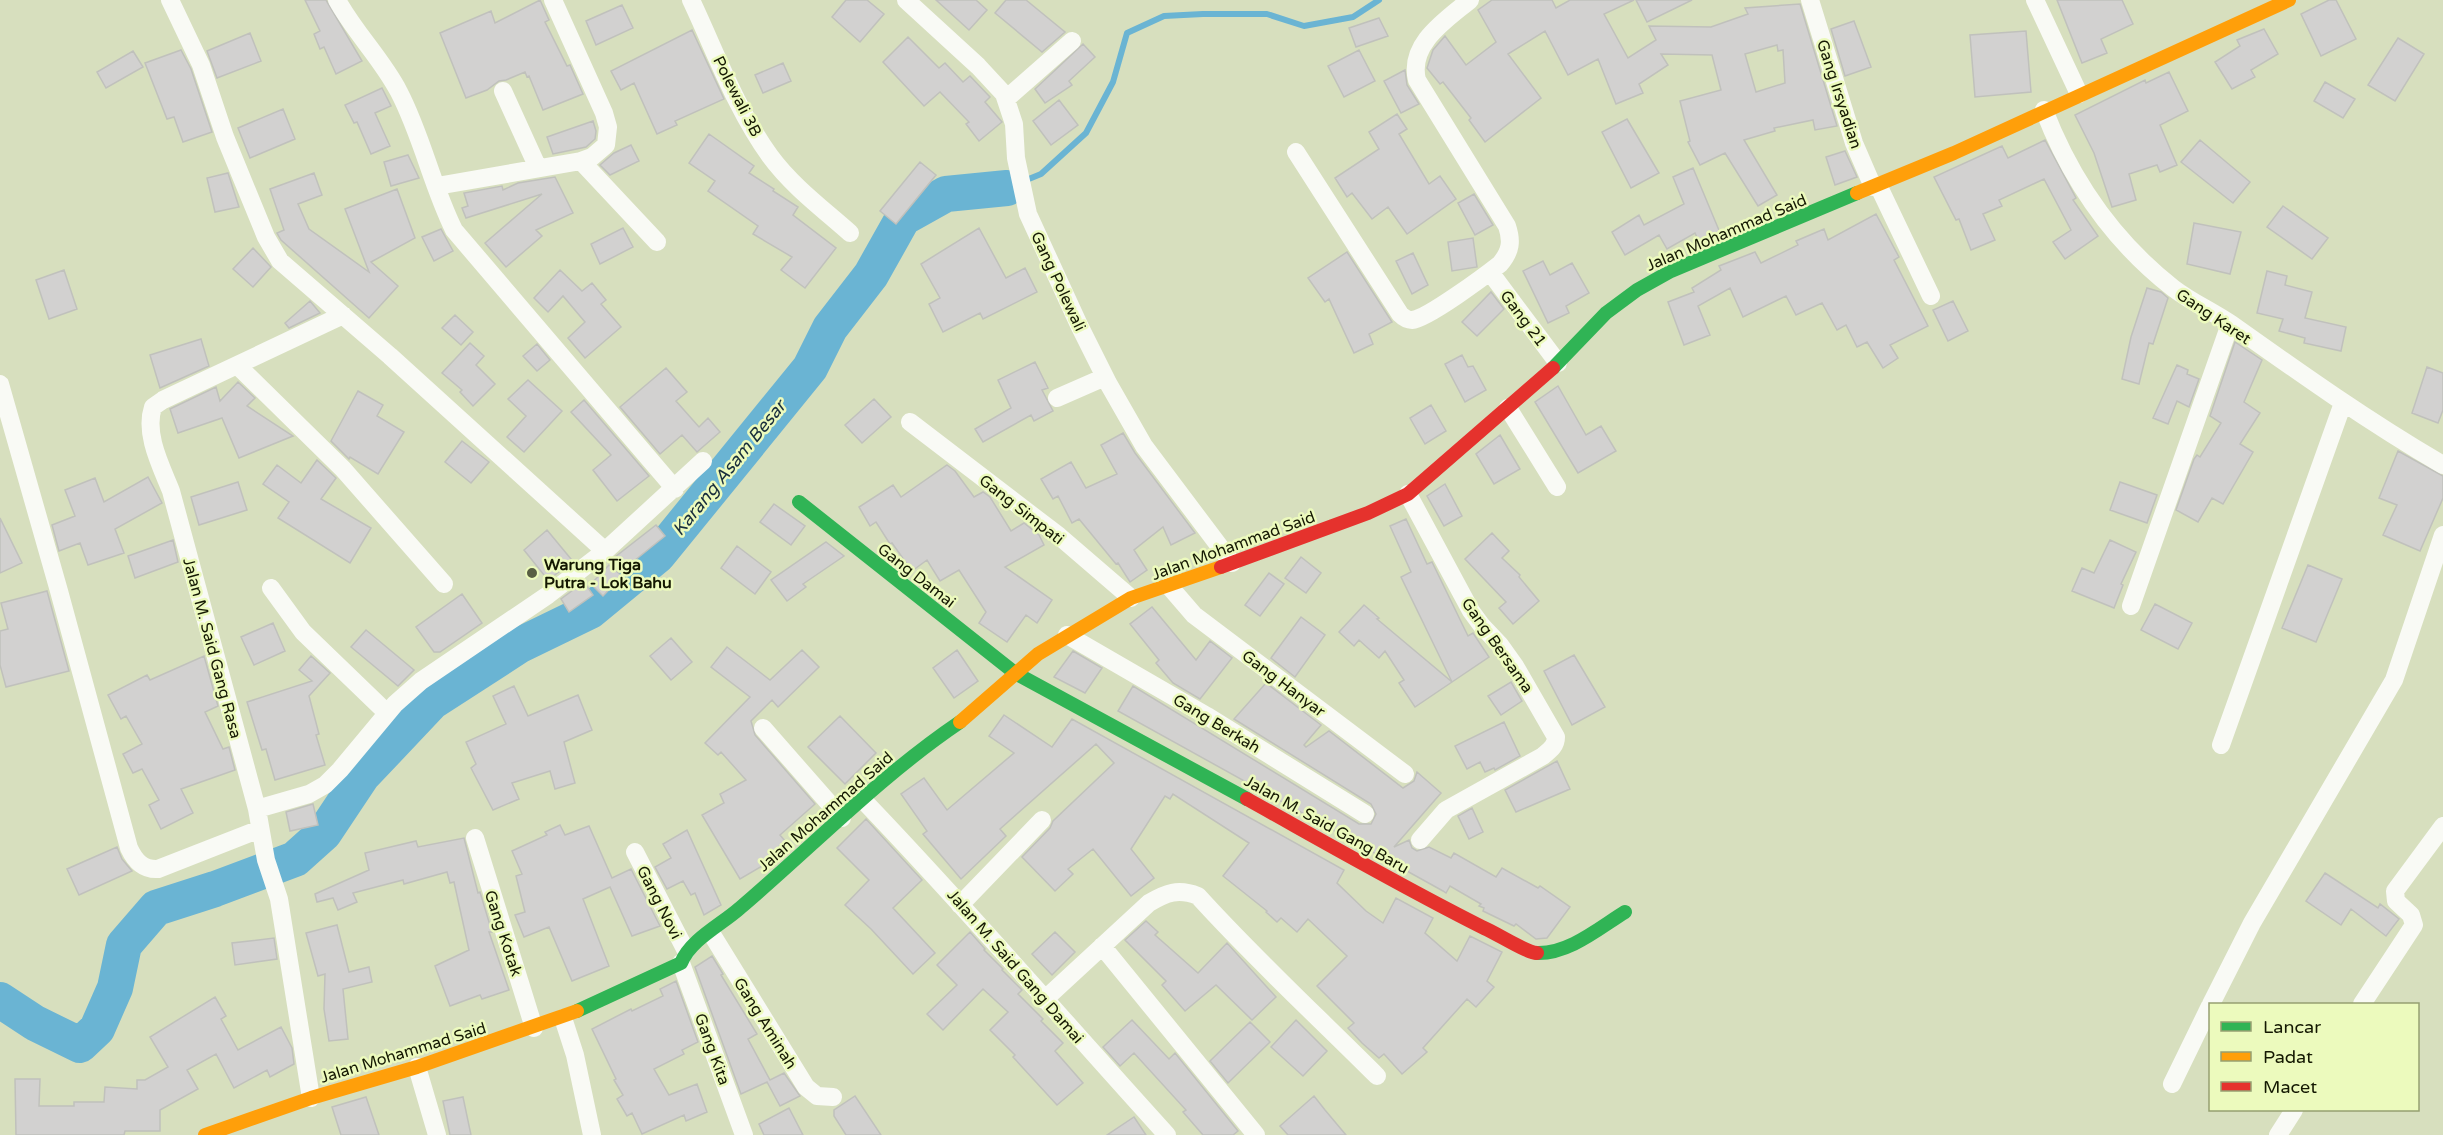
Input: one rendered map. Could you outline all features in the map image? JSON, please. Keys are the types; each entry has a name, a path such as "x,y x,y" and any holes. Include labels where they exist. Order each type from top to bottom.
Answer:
{"street":[{"path":"170,0 201,65 237,167 272,250 300,280 344,315 605,551"},
{"path":"337,0 355,31 387,70 400,94 454,230 675,489"},
{"path":"437,186 581,161 602,151 609,136 604,113 553,0"},
{"name":"Polewali 3B","path":"691,0 749,124 772,158 796,185 850,233"},
{"path":"1296,152 1400,314 1405,318 1412,320 1430,312 1490,272 1507,255 1511,237 1507,226 1417,80 1414,70 1416,54 1422,46 1435,30 1470,0"},
{"name":"Gang Irsyadian","path":"1810,0 1854,142 1930,296"},
{"path":"2035,0 2079,94"},
{"name":"Jalan Mohammad Said","path":"205,1135 311,1098 417,1067 563,1018 684,957 920,749 960,722 1015,673 1067,635 1131,598 1368,513 1408,494 1558,363 1606,313 1637,290 1671,271 1953,153 2289,0"},
{"name":"Gang Polewali","path":"910,1 994,82 1006,99 1014,124 1016,158 1028,214 1104,377 1144,446 1232,563"},
{"path":"1006,99 1072,41"},
{"path":"503,92 538,168"},
{"name":"Gang Karet","path":"2044,110 2058,145 2094,206 2123,241 2174,288 2343,403 2443,465"},
{"path":"581,161 657,242"},
{"name":"Gang 21","path":"1490,272 1558,363"},
{"name":"Jalan M. Said Gang Rasa","path":"311,1098 279,899 266,860 257,809 171,491 158,457 150,426 153,407 163,400 344,315"},
{"path":"2131,606 2230,324"},
{"path":"238,366 343,469 444,584"},
{"path":"1057,398 1104,377"},
{"path":"0,384 126,837 134,858 146,868 158,869 260,829"},
{"path":"2221,745 2343,403"},
{"path":"1508,408 1557,487"},
{"name":"Gang Simpati","path":"910,422 1059,536 1131,598"},
{"path":"257,809 309,794 325,785 387,714 421,681 548,595 605,551 703,461"},
{"name":"Gang Bersama","path":"1408,494 1472,611 1482,627 1500,645 1515,666 1556,736 1556,742 1543,756 1446,810 1420,840"},
{"name":"Gang Damai","path":"799,502 1015,673"},
{"path":"2212,1003 2252,923 2394,680 2443,535"},
{"name":"Gang Hanyar","path":"1169,586 1194,615 1405,774"},
{"path":"271,588 303,632 387,714"},
{"name":"Gang Berkah","path":"1067,635 1207,716 1365,814"},
{"name":"Jalan M. Said Gang Baru","path":"1015,673 1086,709 1436,904 1514,942 1525,950 1534,953 1552,952 1625,912"},
{"path":"764,728 842,818"},
{"name":"Jalan M. Said Gang Damai","path":"862,799 944,884 1044,1000 1167,1135"},
{"path":"960,905 1042,820"},
{"path":"2363,1003 2414,925 2410,915 2396,901 2395,891 2443,826"},
{"name":"Gang Kotak","path":"475,838 534,1028"},
{"name":"Gang Novi","path":"634,852 684,957"},
{"path":"1044,1000 1149,903 1164,894 1178,891 1198,896 1267,970 1377,1077"},
{"name":"Gang Aminah","path":"711,933 806,1087 817,1095 833,1097"},
{"path":"1102,946 1256,1135"},
{"name":"Gang Kita","path":"684,957 744,1135"},
{"path":"2172,1084 2209,1009"},
{"path":"563,1018 575,1055 592,1135"},
{"path":"417,1067 437,1135"},
{"path":"2278,1135 2293,1111"}],"building":[{"path":"305,0 326,0 362,61 336,74 324,47 320,49 314,34 320,31"},
{"path":"540,0 549,20 545,22 567,66 570,65 583,94 543,110 529,76 527,77 525,72 499,81 487,90 466,98 440,33 491,11 495,23"},
{"path":"846,0 867,0 884,14 860,42 832,17"},
{"path":"936,0 976,0 987,10 969,30"},
{"path":"1006,0 1026,0 1065,32 1042,52 995,13"},
{"path":"1492,0 1552,0 1556,8 1570,0 1634,0 1604,14 1628,58 1656,40 1649,26 1711,27 1748,14 1745,8 1800,4 1837,126 1815,130 1813,120 1774,128 1775,131 1744,140 1777,195 1758,206 1725,153 1700,165 1688,142 1690,141 1680,101 1721,90 1712,55 1661,54 1668,65 1639,84 1643,93 1616,104 1598,59 1568,75 1545,31 1508,54 1541,98 1485,142 1469,120 1471,118 1443,82 1440,84 1427,68 1433,50 1445,36 1466,65 1496,42 1478,10","holes":["1777,45 1778,51 1783,50 1785,83 1756,92 1745,54"]},
{"path":"1636,0 1692,0 1647,22"},
{"path":"2057,0 2122,0 2133,24 2101,39 2107,53 2082,63"},
{"path":"2329,0 2336,0 2356,39 2321,56 2301,14"},
{"path":"622,5 633,28 596,45 586,21"},
{"path":"1379,18 1388,36 1356,47 1349,28"},
{"path":"1854,21 1871,67 1845,76 1831,29"},
{"path":"2264,29 2278,54 2251,70 2255,77 2232,89 2215,62 2240,46 2237,40"},
{"path":"692,30 724,99 675,121 677,125 657,134 634,83 621,90 611,71"},
{"path":"2026,31 2031,92 1975,97 1970,35"},
{"path":"250,33 261,61 217,78 207,51"},
{"path":"908,37 939,68 945,63 963,82 970,76 990,97 985,102 1002,122 979,141 966,124 969,122 940,92 924,106 883,62"},
{"path":"2398,38 2424,54 2395,101 2368,85"},
{"path":"1083,44 1095,57 1069,81 1072,85 1045,103 1035,89"},
{"path":"181,50 191,69 212,132 183,142 174,117 167,119 145,63"},
{"path":"1359,50 1375,81 1344,97 1328,66"},
{"path":"133,51 143,67 106,88 97,72"},
{"path":"783,63 791,81 763,93 755,75"},
{"path":"1405,70 1407,85 1419,104 1401,113 1384,81"},
{"path":"2169,72 2188,111 2160,125 2177,165 2160,172 2157,165 2129,174 2136,200 2112,207 2094,153 2075,115 2145,80 2146,83"},
{"path":"2325,82 2355,99 2343,118 2314,101"},
{"path":"382,88 391,106 375,113 390,146 371,154 357,122 354,123 345,105"},
{"path":"1059,100 1078,125 1051,145 1033,121"},
{"path":"283,109 295,139 250,158 238,128"},
{"path":"1397,114 1407,129 1399,134 1429,184 1440,176 1456,199 1407,234 1388,207 1372,219 1352,193 1347,197 1335,178 1379,149 1369,132"},
{"path":"1627,119 1659,173 1631,188 1602,132"},
{"path":"593,121 596,131 595,139 586,147 553,154 547,137"},
{"path":"709,134 754,166 749,173 798,207 793,215 836,248 805,288 781,270 792,257 753,234 758,226 708,191 715,181 689,163"},
{"path":"2045,140 2076,198 2073,200 2098,236 2065,259 2053,242 2071,230 2044,179 1999,200 2002,206 1983,214 1995,240 1971,250 1959,219 1956,220 1934,177 2002,146 2008,158"},
{"path":"2200,140 2250,182 2233,203 2181,162"},
{"path":"631,145 639,161 610,175 600,165 614,153"},
{"path":"1845,151 1857,177 1835,185 1826,157"},
{"path":"408,155 419,178 391,186 384,162"},
{"path":"920,162 936,175 896,224 880,211"},
{"path":"1693,168 1721,235 1700,244 1695,233 1667,249 1659,235 1625,255 1612,232 1639,215 1644,225 1684,204 1673,177"},
{"path":"228,173 239,207 215,212 207,178"},
{"path":"314,173 322,195 298,204 309,229 369,272 345,209 397,189 415,238 371,262 398,286 369,318 281,240 277,233 284,230 270,189"},
{"path":"555,177 573,213 536,230 542,236 506,267 485,243 542,194 466,218 462,208 468,206 464,193 502,186 503,190 518,183"},
{"path":"1474,194 1493,225 1475,235 1458,203"},
{"path":"2283,206 2328,238 2312,259 2267,227"},
{"path":"1876,214 1899,257 1894,260 1928,326 1890,345 1898,358 1883,368 1867,342 1857,347 1846,325 1837,330 1822,303 1796,315 1786,296 1743,317 1730,288 1698,306 1710,335 1684,345 1668,302 1694,292 1692,288 1721,270 1719,266 1755,252 1761,263 1798,245 1796,241 1824,229 1828,240"},
{"path":"2194,223 2241,232 2230,274 2187,264"},
{"path":"623,228 633,247 600,264 591,244"},
{"path":"979,228 1006,278 1025,268 1037,292 983,319 980,313 943,332 929,304 940,298 921,264"},
{"path":"441,229 453,251 434,261 422,237"},
{"path":"1473,238 1477,267 1452,271 1448,242"},
{"path":"253,248 271,267 253,287 233,269"},
{"path":"1347,252 1392,322 1369,334 1373,344 1354,353 1329,299 1325,302 1308,278"},
{"path":"1413,253 1428,285 1412,294 1396,261"},
{"path":"1543,261 1550,275 1572,263 1589,293 1566,306 1569,313 1548,323 1523,271"},
{"path":"64,270 77,309 49,319 36,280"},
{"path":"560,270 582,291 592,283 606,300 601,304 621,327 585,358 568,338 585,322 563,296 548,312 534,298"},
{"path":"2267,271 2287,276 2285,285 2312,292 2305,318 2346,327 2341,351 2304,343 2305,338 2279,331 2283,319 2257,313"},
{"path":"2147,288 2161,292 2168,298 2153,344 2149,343 2139,384 2122,379 2131,337"},
{"path":"1491,292 1504,309 1477,336 1462,322"},
{"path":"310,301 320,313 289,328 285,323"},
{"path":"1953,301 1968,331 1948,341 1933,310"},
{"path":"455,315 473,332 461,345 442,328"},
{"path":"201,339 209,366 160,388 150,355"},
{"path":"2235,342 2262,360 2244,402 2260,413 2240,444 2253,452 2223,504 2212,498 2198,522 2176,510 2194,459 2197,455 2200,457 2221,423 2210,416"},
{"path":"470,343 484,356 476,365 495,384 473,406 460,392 462,390 442,373"},
{"path":"537,344 550,360 537,371 523,356"},
{"path":"1462,355 1468,367 1473,366 1486,390 1465,402 1445,364"},
{"path":"1035,362 1048,388 1042,390 1053,411 1034,421 1031,415 983,442 975,429 1011,408 998,380"},
{"path":"2177,365 2188,370 2187,374 2199,379 2189,407 2177,401 2168,424 2153,418"},
{"path":"2427,367 2443,373 2443,410 2438,423 2412,413"},
{"path":"666,368 687,392 676,401 699,427 708,418 720,432 697,452 682,435 660,454 620,407"},
{"path":"528,380 562,411 524,452 507,437 526,416 508,399"},
{"path":"238,382 255,398 247,406 293,436 239,458 222,418 178,433 170,409 216,387 220,401"},
{"path":"1558,386 1586,435 1601,426 1616,451 1578,473 1535,402"},
{"path":"358,391 383,405 377,416 404,432 378,474 350,457 349,459 331,441"},
{"path":"874,399 891,417 862,443 845,425"},
{"path":"584,400 649,476 617,501 593,470 611,455 571,412"},
{"path":"1431,405 1446,431 1425,444 1410,418"},
{"path":"1123,433 1135,453 1195,533 1171,545 1163,527 1134,550 1147,570 1130,582 1118,563 1116,564 1079,519 1072,523 1058,496 1053,499 1041,479 1071,462 1086,488 1117,474 1101,445"},
{"path":"1500,435 1520,469 1494,484 1476,454"},
{"path":"462,441 489,462 471,483 445,462"},
{"path":"2398,451 2443,476 2443,498 2420,551 2383,535 2397,505 2379,498"},
{"path":"317,460 336,478 321,499 371,528 350,563 278,518 289,502 263,484 277,465 301,483"},
{"path":"947,465 955,471 974,497 983,492 990,497 1011,531 1024,523 1039,535 1044,545 1005,567 1052,600 1037,623 1026,615 1007,642 979,623 986,612 959,570 940,581 927,560 912,571 876,522 870,526 859,507 893,485 901,497"},
{"path":"148,477 162,503 115,529 124,553 88,565 80,543 59,551 52,525 75,516 65,490 95,478 104,502"},
{"path":"238,482 247,510 199,525 191,497"},
{"path":"2120,482 2157,495 2147,523 2110,510"},
{"path":"1445,484 1462,516 1444,526 1427,496"},
{"path":"774,504 805,526 791,545 760,522"},
{"path":"0,518 22,563 0,573"},
{"path":"1406,519 1427,564 1432,562 1468,636 1473,633 1489,657 1452,682 1401,577 1411,572 1390,526"},
{"path":"656,525 665,536 619,573 610,561"},
{"path":"547,530 571,559 569,561 571,563 548,580 524,550"},
{"path":"1492,533 1509,551 1502,558 1520,575 1519,577 1539,601 1513,624 1499,608 1506,602 1465,559"},
{"path":"173,540 178,562 135,578 128,556"},
{"path":"2110,540 2136,552 2121,584 2123,585 2114,608 2072,591 2082,568 2094,573"},
{"path":"826,542 844,556 803,584 806,587 787,601 771,580"},
{"path":"737,546 771,572 755,594 721,568"},
{"path":"1301,557 1321,573 1306,593 1285,578"},
{"path":"609,565 622,576 603,596 591,584"},
{"path":"2308,565 2342,579 2316,642 2282,628"},
{"path":"1269,573 1284,584 1260,616 1245,605"},
{"path":"584,582 593,595 569,612 561,599"},
{"path":"47,591 69,671 6,687 0,665 0,631 8,629 1,603"},
{"path":"462,594 482,623 440,652 434,652 416,627"},
{"path":"2155,604 2192,623 2178,649 2141,630"},
{"path":"1364,605 1379,618 1377,619 1452,682 1415,707 1399,683 1404,680 1385,651 1379,658 1359,640 1354,646 1339,632"},
{"path":"1152,607 1196,660 1210,641 1232,658 1200,699 1173,683 1156,663 1159,660 1130,624"},
{"path":"1301,617 1325,635 1295,677 1271,658"},
{"path":"273,623 285,651 254,665 241,637"},
{"path":"366,630 414,670 398,686 351,647"},
{"path":"671,638 692,662 671,680 650,656"},
{"path":"727,647 770,680 802,650 819,667 778,707 772,700 751,721 755,735 815,804 780,835 785,841 762,862 764,865 740,879 702,815 724,803 720,794 746,780 721,752 718,755 705,743 750,697 711,667"},
{"path":"957,650 978,681 954,698 933,668"},
{"path":"1073,651 1102,668 1085,693 1054,677"},
{"path":"1574,655 1605,707 1572,725 1544,671"},
{"path":"204,656 218,706 205,712 223,749 229,747 235,770 181,789 193,813 161,829 149,805 159,800 142,769 133,773 123,754 142,744 126,716 121,719 108,695 147,675 150,680"},
{"path":"311,656 330,673 309,696 319,734 316,735 325,765 275,780 266,749 262,750 247,702 312,681 299,670"},
{"path":"1511,682 1522,701 1501,715 1488,696"},
{"path":"1266,683 1321,725 1304,745 1306,747 1329,731 1403,788 1414,781 1417,772 1441,793 1394,847 1409,840 1412,848 1417,851 1429,847 1451,858 1454,853 1496,877 1502,868 1538,888 1540,886 1570,907 1547,938 1536,939 1516,924 1514,926 1483,911 1484,908 1479,906 1481,904 1450,886 1446,893 1118,711 1133,686 1359,824 1371,824 1376,814 1371,804 1234,719"},
{"path":"514,686 528,716 578,695 592,730 564,742 575,783 555,789 550,771 512,783 519,799 493,810 471,768 476,764 466,742 506,724 493,696"},
{"path":"1004,715 1052,747 1072,719 1344,870 1337,883 1366,911 1383,923 1396,898 1433,918 1425,933 1457,961 1470,936 1502,952 1487,981 1494,987 1476,1007 1467,999 1423,1048 1427,1052 1402,1074 1384,1054 1379,1058 1362,1043 1348,1028 1354,1023 1317,986 1347,956 1308,919 1297,932 1281,918 1277,922 1267,911 1223,876 1249,843 1173,794 1170,799 1165,796 1131,849 1154,878 1131,896 1093,849 1068,869 1073,874 1055,891 1022,857 1050,828 1053,821 1114,763 1096,744 1000,829 1006,836 961,879 923,834 927,831 901,794 924,778 947,810 1014,753 989,736"},
{"path":"840,716 876,753 845,784 808,747"},
{"path":"1504,722 1520,756 1495,770 1494,768 1485,772 1480,762 1467,769 1455,746"},
{"path":"1557,761 1570,789 1516,812 1505,790"},
{"path":"313,804 318,825 290,831 286,812"},
{"path":"1472,808 1483,832 1469,839 1458,816"},
{"path":"866,819 922,880 893,908 935,953 913,974 845,905 869,880 837,848"},
{"path":"560,825 565,835 589,826 612,878 631,869 660,926 632,936 610,887 583,899 609,966 572,981 549,927 524,937 515,915 525,912 516,876 522,874 512,851 547,835 545,832"},
{"path":"687,830 721,905 704,915 695,893 691,895 683,881 667,889 655,867 671,858 663,844"},
{"path":"464,838 478,893 480,892 492,932 489,932 509,990 482,999 480,995 450,1006 435,966 469,950 454,882 450,883 447,872 404,884 403,880 353,893 357,902 338,910 333,898 317,902 315,894 369,870 365,853 416,841 418,847"},
{"path":"117,847 122,859 132,871 79,895 67,869"},
{"path":"2325,873 2378,908 2380,904 2399,919 2386,936 2351,909 2341,925 2306,901"},
{"path":"1146,921 1158,932 1155,935 1198,973 1227,943 1276,997 1252,1020 1216,985 1185,1011 1162,985 1166,981 1125,940"},
{"path":"337,925 349,972 369,967 372,982 343,989 348,1039 329,1041 324,1009 325,974 318,976 306,933"},
{"path":"970,932 1022,990 1018,994 1063,1043 1055,1051 1083,1083 1057,1105 1013,1057 1015,1055 990,1030 1008,1012 983,989 943,1030 927,1014 957,985 937,965"},
{"path":"1055,932 1075,952 1052,975 1032,954"},
{"path":"274,938 277,959 235,965 232,943"},
{"path":"712,956 757,1034 748,1039 770,1080 784,1073 800,1096 780,1106 767,1082 741,1094 695,967"},
{"path":"676,981 698,1042 682,1050 684,1054 654,1069 669,1095 697,1084 707,1112 686,1121 684,1115 642,1134 632,1113 627,1116 617,1099 623,1095 592,1029 663,996 660,989"},
{"path":"215,997 226,1016 221,1019 238,1050 281,1027 292,1048 294,1064 270,1077 267,1070 234,1088 216,1054 187,1070 198,1089 160,1110 160,1131 125,1131 124,1135 16,1135 15,1079 40,1079 39,1106 74,1106 74,1102 104,1102 105,1087 137,1089 137,1080 145,1080 168,1067 150,1037"},
{"path":"1132,1020 1169,1059 1175,1053 1238,1131 1233,1135 1203,1135 1183,1112 1186,1110 1134,1053 1120,1066 1103,1047"},
{"path":"1296,1020 1327,1051 1303,1076 1271,1047"},
{"path":"1250,1022 1270,1042 1228,1083 1210,1061"},
{"path":"855,1096 881,1135 846,1135 834,1116 834,1110"},
{"path":"1314,1096 1346,1135 1288,1135 1280,1126"},
{"path":"366,1097 379,1135 341,1135 332,1107"},
{"path":"463,1097 471,1135 450,1135 443,1101"},
{"path":"789,1108 803,1135 764,1135 759,1124"},
{"path":"1134,1117 1146,1135 1107,1135"}],"waterway":[{"path":"1007,188 1041,174 1086,133 1113,82 1127,33 1164,16 1203,14 1267,14 1304,26 1353,17 1379,0"},
{"name":"Karang Asam Besar","path":"0,1000 35,1023 80,1045 97,1029 115,988 124,945 156,908 295,859 324,833 362,776 432,702 520,645 590,611 658,555 810,368 830,328 871,275 903,218 946,194 1007,188"}],"traffic: fast":[{"path":"1553,368 1606,313 1637,290 1671,271 1857,193"},
{"path":"799,502 1015,673 1247,799"},
{"path":"577,1011 681,963 699,940 740,908 847,812 902,765 960,722"},
{"path":"1537,953 1572,945 1625,912"}],"traffic: slow":[{"path":"1857,193 1954,153 2289,0"},
{"path":"960,722 1038,654 1131,598 1221,567"},
{"path":"205,1135 311,1098 417,1067 577,1011"}],"traffic: jam":[{"path":"1221,567 1368,513 1408,494 1553,368"},
{"path":"1247,799 1424,897 1537,953"}],"place":[{"name":"Warung Tiga Putra - Lok Bahu","path":"532,573"}]}
